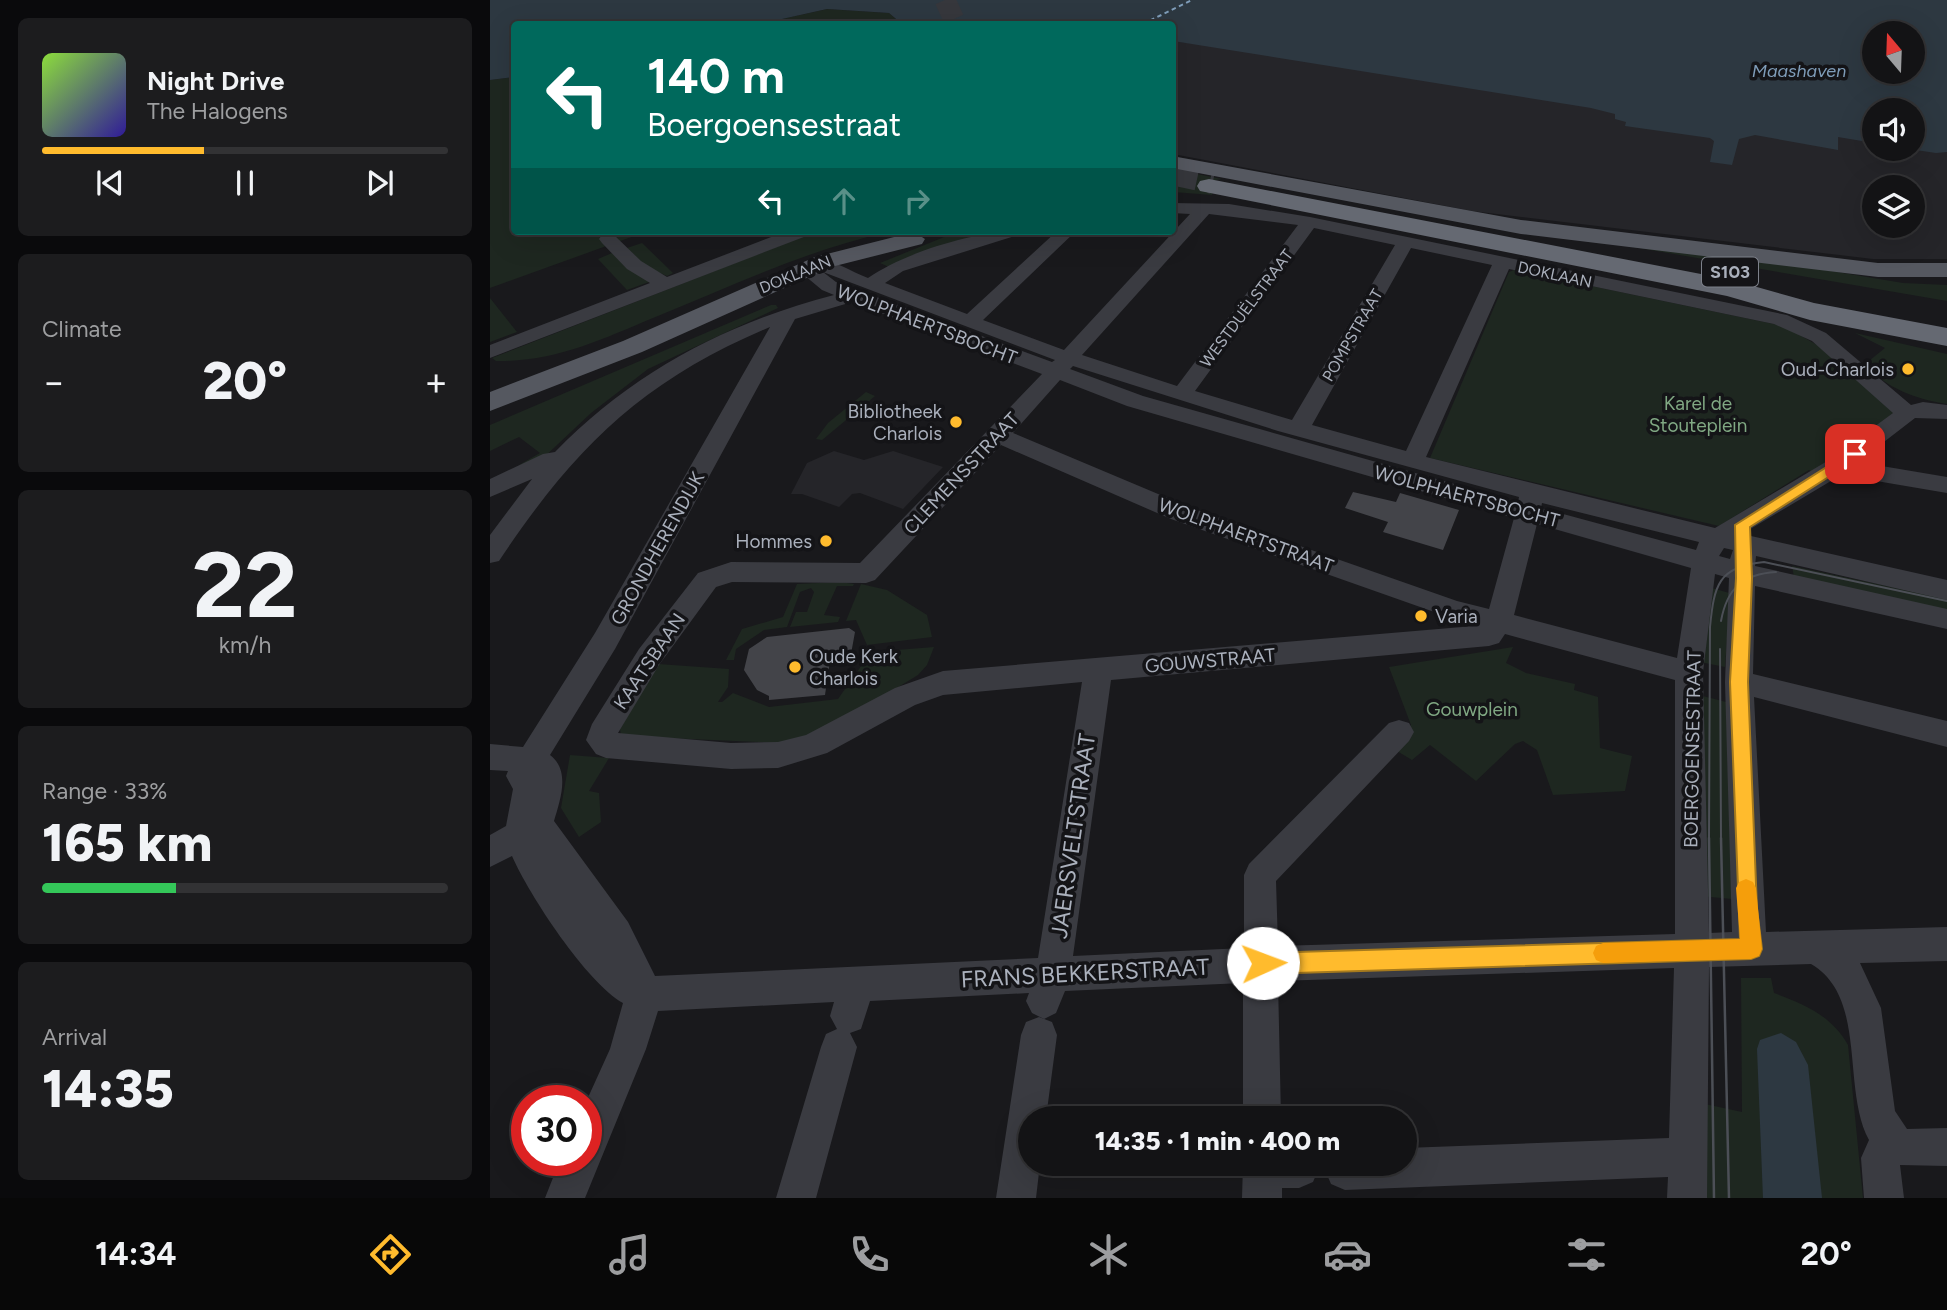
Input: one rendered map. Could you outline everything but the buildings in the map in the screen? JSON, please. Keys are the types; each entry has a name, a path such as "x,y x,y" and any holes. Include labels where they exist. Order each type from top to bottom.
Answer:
{"highway":[{"name":"DOKLAAN","path":"1209,192 1508,250 1611,251 1883,298"},
{"name":"DOKLAAN","path":"1209,192 1732,288 1810,311 1947,337"},
{"path":"1508,250 1947,317"},
{"path":"1732,288 1947,326"}],"main road":[{"path":"1176,163 1480,221 1878,270 1947,271"},
{"name":"DOKLAAN","path":"490,402 681,325 714,315 821,269 923,235"},
{"path":"1791,260 1868,276 1947,280"}],"street":[{"name":"DOKLAAN","path":"1176,206 1209,192 1310,222 1406,242 1508,250 1780,319 1825,342 1907,413"},
{"name":"CLEMENSSTRAAT","path":"1176,231 1209,192"},
{"name":"WESTDUËLSTRAAT","path":"1182,394 1310,222"},
{"path":"490,352 793,235"},
{"path":"490,554 560,460 633,395 684,358 736,331 867,292 896,267 999,235"},
{"path":"970,323 1063,235"},
{"name":"CLEMENSSTRAAT","path":"703,585 716,575 731,572 862,575 999,435 1172,235"},
{"path":"608,239 635,265 664,284"},
{"name":"POMPSTRAAT","path":"1298,428 1406,242"},
{"path":"1413,461 1508,250"},
{"name":"WOLPHAERTSBOCHT","path":"821,269 823,283 867,292 970,323 1148,405 1711,550 1743,547 1947,590"},
{"name":"WOLPHAERTSBOCHT","path":"867,292 1062,365 1182,394 1413,461 1530,503"},
{"name":"GRONDHERENDIJK","path":"514,770 575,691 786,316"},
{"path":"1711,550 1743,547 1837,466 1907,413 1923,409 1947,412"},
{"name":"WOLPHAERTSTRAAT","path":"999,435 1180,513 1454,610 1689,672"},
{"path":"490,489 551,460 560,460"},
{"path":"1837,466 1947,485"},
{"path":"1499,623 1530,503"},
{"path":"1743,547 1739,682 1747,909 1751,949"},
{"name":"WOLPHAERTSBOCHT","path":"1743,547 1947,619"},
{"name":"BOERGOENSESTRAAT","path":"1687,1198 1692,951 1689,672 1700,581 1711,550"},
{"name":"KAATSBAAN","path":"601,740 602,733 649,657 703,585"},
{"name":"GOUWSTRAAT","path":"601,740 606,745 732,755 785,755 829,738 917,689 943,683 1489,635 1499,623"},
{"name":"JAERSVELTSTRAAT","path":"1016,1198 1098,671"},
{"path":"1739,682 1947,734"},
{"path":"1262,1106 1263,963 1260,875 1399,732"},
{"path":"490,757 514,770 527,781 529,829 523,846 559,901 621,982 643,994 637,1022 602,1107"},
{"path":"490,852 529,829"},
{"name":"FRANS BEKKERSTRAAT","path":"643,994 848,1016 1045,1004 1263,963 1751,949 1819,950 1947,944"},
{"path":"1819,950 1835,959 1846,972 1863,1008 1877,1116 1891,1141 1906,1148 1947,1147"},
{"path":"796,1198 848,1016"},
{"path":"1884,1198 1880,1158 1891,1141"},
{"path":"1417,1167 1687,1157"},
{"path":"565,1198 574,1176"}],"shaded area":[{"path":"1176,41 1862,131 1862,161 1925,161 1925,142 1947,129 1947,259 1873,259 1472,211 1176,155"},
{"path":"834,451 864,460 893,451 943,467 903,509 860,493 852,494 839,507 802,494 791,494 807,463"}],"green space":[{"path":"827,9 889,13 898,21 773,21"},
{"path":"511,77 511,235 637,235 490,288 490,80"},
{"path":"1176,170 1222,179 1215,180 1212,195 1176,192"},
{"path":"807,235 876,235 801,258 577,348 538,358 496,361 492,358"},
{"path":"949,235 986,235 889,267 880,263"},
{"path":"642,243 673,273 667,276 646,267 627,248"},
{"path":"1610,243 1807,267 1903,283 1947,285 1947,301"},
{"path":"612,253 649,282 627,290 598,259"},
{"name":"Karel de Stouteplein","path":"1514,270 1784,326 1817,345 1896,411 1814,473 1809,470 1719,526 1430,458 1509,272"},
{"path":"490,298 517,332 490,342"},
{"path":"771,305 778,308 648,369 591,413 540,461 519,465 540,453 519,437 490,451 490,425"},
{"path":"1855,333 1947,354 1947,404 1923,399 1882,380 1864,365 1885,348"},
{"path":"866,392 875,396 822,440 816,439 828,423"},
{"path":"1792,566 1947,599 1947,612 1794,577"},
{"path":"797,584 854,584 837,586 824,615 840,617 838,622 790,627 796,612 807,612 814,592 811,588 800,592 787,627 764,630 736,649 734,660 726,660 742,629 783,617"},
{"path":"861,584 887,590 927,615 932,637 867,645 856,620 846,621"},
{"path":"1708,587 1733,594 1730,596 1725,667 1700,662"},
{"path":"934,647 927,665 918,675 836,725 810,736 782,743 621,736 620,729 658,664 729,669 728,687 718,702 733,693 769,707 838,699 871,652"},
{"name":"Gouwplein","path":"1513,647 1506,663 1526,673 1575,684 1574,690 1598,697 1600,748 1632,756 1625,791 1553,795 1537,750 1523,741 1515,744 1476,781 1430,745 1412,760 1397,751 1411,725 1389,667"},
{"path":"1699,695 1726,702 1732,899 1700,896"},
{"path":"570,755 609,758 589,791 599,793 601,822 579,837 561,808"},
{"path":"1741,978 1771,978 1774,993 1816,1012 1834,1026 1848,1045 1863,1198 1704,1198 1705,1104 1742,1112"}],"water":[{"name":"Maashaven","path":"490,0 1947,0 1947,152 1925,151 1925,98 1862,98 1862,141 1838,137 1838,150 1755,135 1739,139 1732,165 1710,162 1714,141 1710,138 1625,126 1626,122 1615,119 1615,114 1591,108 1176,41 1176,21 898,21 889,13 827,9 773,21 511,21 511,77 490,80"},
{"path":"1781,1033 1796,1042 1808,1065 1822,1198 1763,1198 1757,1049 1760,1040"}],"ferry route":[{"path":"1149,21 1192,0"}],"tunnel":[{"path":"945,0 955,21"},
{"path":"1176,173 1213,181"}],"tram line":[{"path":"1709,839 1710,627 1717,589 1728,574 1737,568 1764,562 1947,601"},
{"path":"1721,621 1727,600 1738,585 1754,576 1776,572"},
{"path":"1720,649 1721,840"},
{"path":"1721,838 1729,1198"},
{"path":"1709,839 1714,1198"}],"slow traffic":[{"path":"1603,953 1751,949 1746,888"}],"place":[{"name":"Oud-Charlois","path":"1908,369"},
{"name":"Bibliotheek Charlois","path":"956,422"},
{"name":"Hommes","path":"826,541"},
{"name":"Varia","path":"1421,616"},
{"name":"Oude Kerk Charlois","path":"795,667"}],"route":[{"path":"1263,963 1751,949 1747,909 1739,682 1744,578 1742,525 1855,454"}]}
